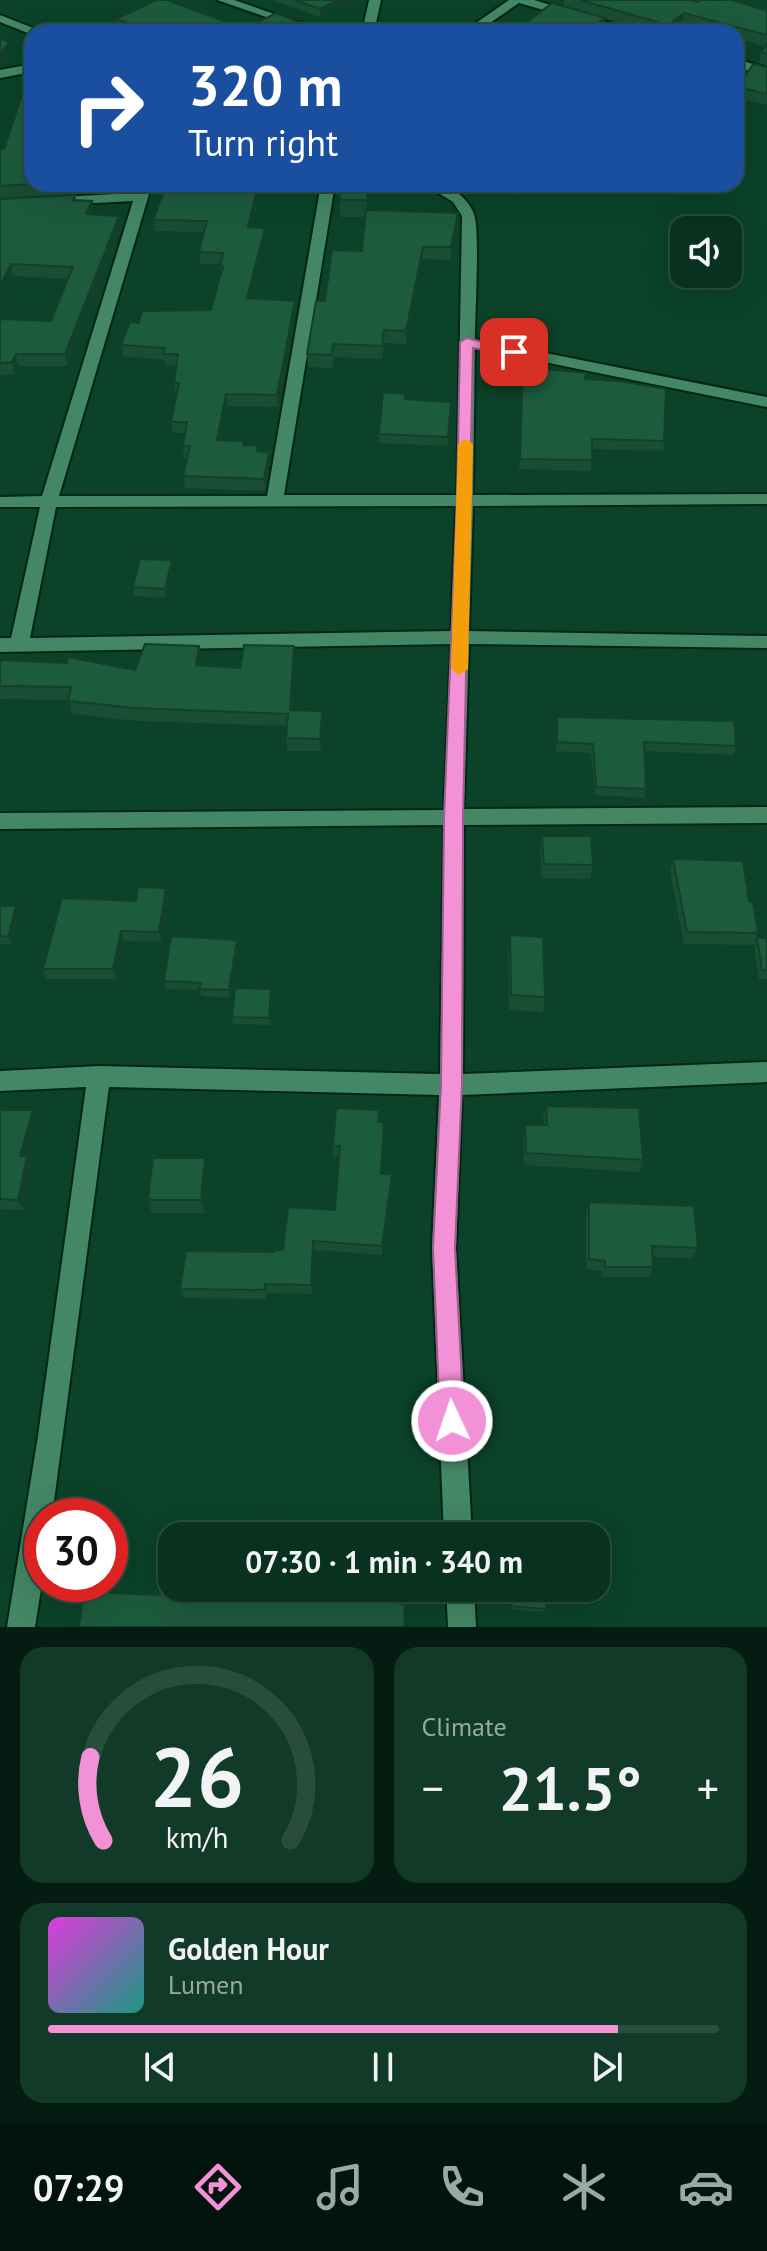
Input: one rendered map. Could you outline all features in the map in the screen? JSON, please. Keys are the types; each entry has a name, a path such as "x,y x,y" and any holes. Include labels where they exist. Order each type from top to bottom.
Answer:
{"street":[{"path":"223,0 296,24"},
{"path":"370,24 375,0"},
{"path":"481,24 516,0"},
{"path":"522,0 604,24"},
{"path":"0,18 24,28"},
{"path":"0,31 13,23"},
{"path":"744,65 767,72"},
{"path":"1,76 24,70"},
{"path":"0,204 123,192"},
{"path":"142,192 9,645 460,637 767,642"},
{"path":"275,498 327,192"},
{"path":"445,192 458,199 469,216 465,498 454,817 451,1085 444,1248 457,1522"},
{"path":"467,342 767,402"},
{"path":"0,502 275,498 767,499"},
{"path":"0,821 767,815"},
{"path":"0,1081 99,1076 451,1085 767,1072"},
{"path":"21,1627 51,1436 99,1076"},
{"path":"461,1602 462,1627"}],"building":[{"path":"156,0 167,0 232,24 131,24 116,19"},
{"path":"294,0 337,0 320,9"},
{"path":"580,0 732,0 767,11 767,35 744,29 744,24 726,24 684,13 664,24"},
{"path":"552,3 605,18 596,24 524,24"},
{"path":"276,13 304,24 255,24"},
{"path":"0,39 9,42 0,55"},
{"path":"753,64 767,67 767,94 744,88 744,78"},
{"path":"24,90 24,184 0,186 0,149 4,149"},
{"path":"164,192 256,192 248,227 265,228 247,298 295,301 277,395 226,394 217,440 244,441 243,445 258,446 257,451 269,452 264,479 183,476 190,446 183,446 187,422 171,422 179,383 174,383 178,354 163,354 165,348 121,345 130,322 139,323 142,311 211,310 223,266 220,266 223,253 199,252 207,221 153,220"},
{"path":"340,192 367,192 367,200 340,200"},
{"path":"75,195 73,200 92,201 86,214 119,216 65,354 16,354 12,362 0,363 0,319 51,321 73,267 11,264 0,286 0,199"},
{"path":"366,210 458,213 451,247 423,247 406,331 384,330 382,346 333,344 332,355 307,354 316,301 325,301 332,250 362,251"},
{"path":"523,367 586,373 585,379 666,389 664,441 592,439 592,460 520,459"},
{"path":"383,392 405,394 405,399 451,402 448,437 379,434"},
{"path":"140,559 172,560 165,589 133,587"},
{"path":"145,644 199,646 196,665 240,668 244,645 294,646 290,710 322,711 320,739 286,738 288,714 135,708 68,701 71,687 0,686 0,660 67,663 68,657 135,670"},
{"path":"557,717 734,721 736,746 644,742 646,789 596,787 593,744 557,742"},
{"path":"542,836 591,836 593,865 544,864"},
{"path":"673,859 743,861 758,933 687,932"},
{"path":"138,887 166,888 159,932 121,931 113,969 43,969 62,898 136,901"},
{"path":"0,906 16,906 8,937 0,936"},
{"path":"510,935 543,937 545,997 511,995"},
{"path":"171,936 237,940 229,990 199,989 201,983 164,981"},
{"path":"757,938 767,938 767,970 762,970"},
{"path":"235,988 271,989 269,1018 232,1017"},
{"path":"546,1106 639,1108 643,1160 526,1153 525,1125 547,1125"},
{"path":"336,1108 379,1110 378,1122 384,1122 381,1174 392,1174 382,1246 313,1241 311,1285 265,1284 265,1290 180,1289 186,1251 283,1250 288,1207 335,1210 340,1146 333,1146"},
{"path":"0,1110 33,1110 20,1156 27,1156 18,1200 0,1199"},
{"path":"153,1158 205,1158 201,1200 148,1200"},
{"path":"589,1202 694,1206 698,1248 652,1246 653,1267 605,1267 605,1261 589,1259"},
{"path":"257,1519 302,1522 257,1522"},
{"path":"128,1594 158,1595 158,1602 400,1602 405,1604 404,1627 79,1627 83,1602 128,1602"},
{"path":"512,1602 546,1602 546,1609 512,1606"}],"slow traffic":[{"path":"459,669 465,444"}],"route":[{"path":"452,1421 444,1248 451,1085 454,817 467,342 514,352"}]}
